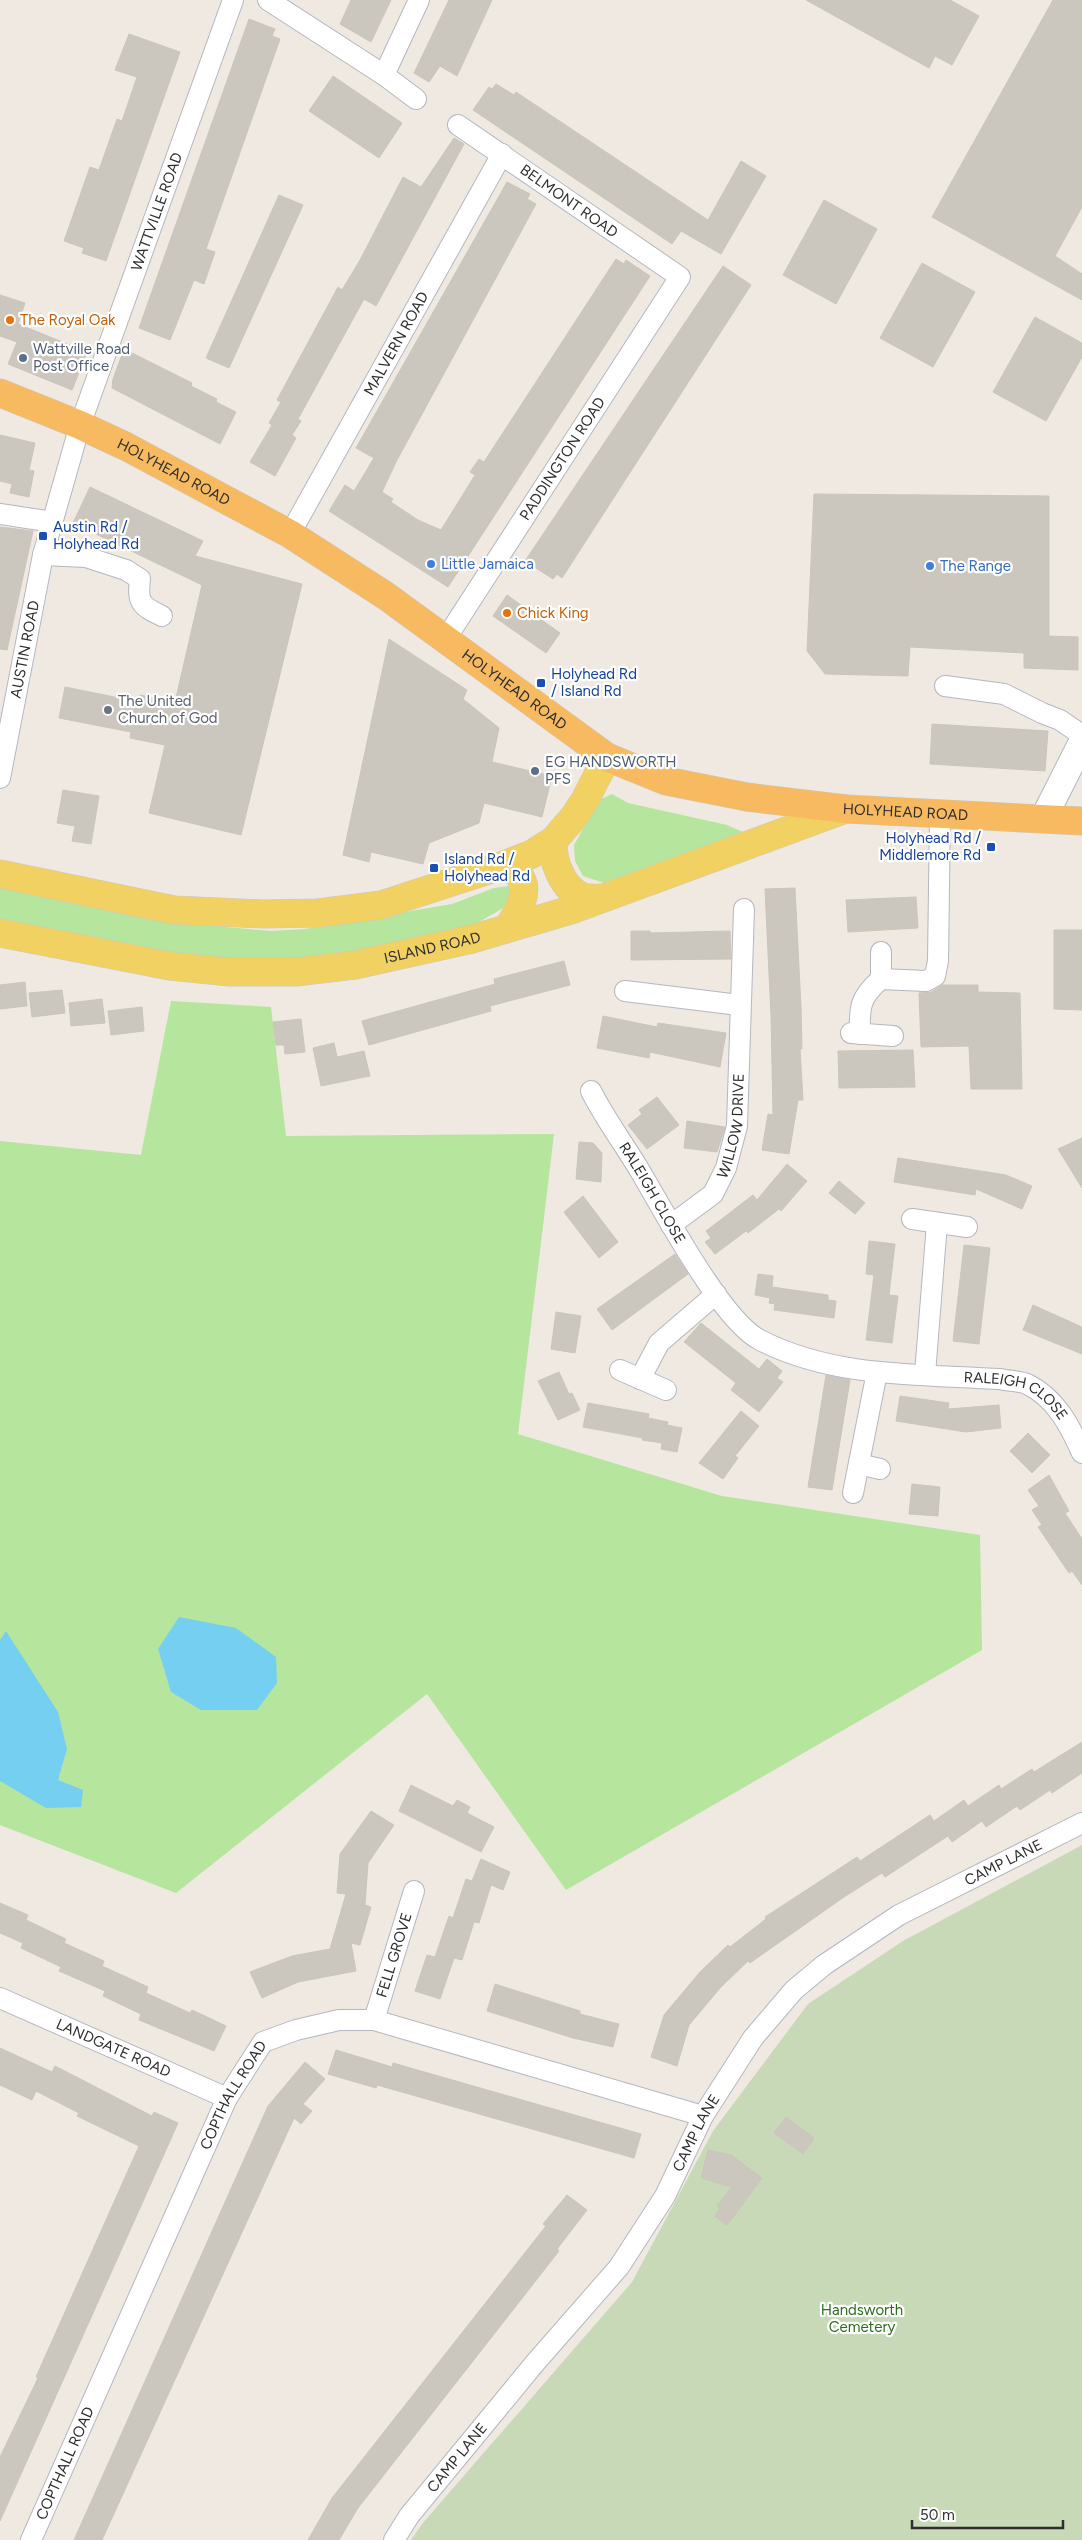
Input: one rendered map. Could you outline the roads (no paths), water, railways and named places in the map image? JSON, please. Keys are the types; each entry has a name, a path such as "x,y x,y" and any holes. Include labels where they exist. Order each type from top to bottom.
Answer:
{"highway":[{"name":"HOLYHEAD ROAD","path":"0,393 80,425 132,449 290,534 386,596 607,757 682,785 747,797 846,809 1082,821"}],"main road":[{"path":"0,874 174,910 263,914 318,913 381,905 504,865 532,854 554,840 573,818 585,800 607,757"},
{"name":"ISLAND ROAD","path":"0,933 170,966 230,972 295,972 355,965 472,939 574,910 602,898 846,809"},
{"path":"554,840 554,861 573,890 584,897 602,898"},
{"path":"504,865 519,875 524,887 518,913 508,928"}],"street":[{"name":"WATTVILLE ROAD","path":"80,425 233,0"},
{"path":"268,0 384,75 416,99"},
{"path":"384,75 419,0"},
{"name":"BELMONT ROAD","path":"458,125 680,277"},
{"name":"MALVERN ROAD","path":"290,534 502,154"},
{"name":"PADDINGTON ROAD","path":"445,640 680,277"},
{"name":"AUSTIN ROAD","path":"0,778 43,555 80,425"},
{"path":"0,514 53,522"},
{"path":"43,555 86,557 126,570 140,579 138,596 144,607 162,616"},
{"path":"946,686 1004,694 1060,720 1082,735"},
{"path":"1043,819 1082,742"},
{"path":"893,1036 855,1033 862,1000 868,990 881,980 926,981 935,976 938,961 940,814"},
{"name":"WILLOW DRIVE","path":"671,1225 713,1194 726,1168 737,1126 740,1062 739,1004 744,909"},
{"path":"881,952 881,980"},
{"path":"625,991 739,1004"},
{"name":"RALEIGH CLOSE","path":"591,1091 671,1225 716,1294 734,1319 757,1339 790,1354 832,1367 1026,1383 1050,1399 1070,1425 1082,1453"},
{"path":"912,1219 967,1227"},
{"path":"925,1374 937,1224"},
{"path":"640,1379 659,1344 716,1294"},
{"path":"620,1370 666,1390"},
{"path":"854,1493 877,1372"},
{"path":"859,1464 880,1469"},
{"name":"CAMP LANE","path":"394,2540 409,2516 535,2363 619,2267 665,2196 703,2116 753,2038 794,1990 824,1965 899,1915 1082,1824"},
{"name":"FELL GROVE","path":"374,2020 414,1891"},
{"name":"LANDGATE ROAD","path":"0,1998 227,2098"},
{"name":"COPTHALL ROAD","path":"32,2540 227,2098 263,2042 296,2030 338,2020 374,2020 703,2116"}],"water":[{"path":"179,1617 236,1628 276,1657 277,1683 257,1710 201,1710 171,1692 158,1649"},
{"path":"6,1631 58,1712 67,1749 58,1780 83,1790 81,1807 46,1808 0,1781 0,1640"}],"place":[{"name":"The Royal Oak","path":"10,320"},
{"name":"Wattville Road Post Office","path":"23,358"},
{"name":"Austin Rd / Holyhead Rd","path":"43,536"},
{"name":"Little Jamaica","path":"431,564"},
{"name":"The Range","path":"930,566"},
{"name":"Chick King","path":"507,613"},
{"name":"Holyhead Rd / Island Rd","path":"541,683"},
{"name":"The United Church of God","path":"108,710"},
{"name":"EG HANDSWORTH PFS","path":"535,771"},
{"name":"Holyhead Rd / Middlemore Rd","path":"991,847"},
{"name":"Island Rd / Holyhead Rd","path":"434,868"}],"park label":[{"name":"Handsworth Cemetery","path":"862,2318"}]}
